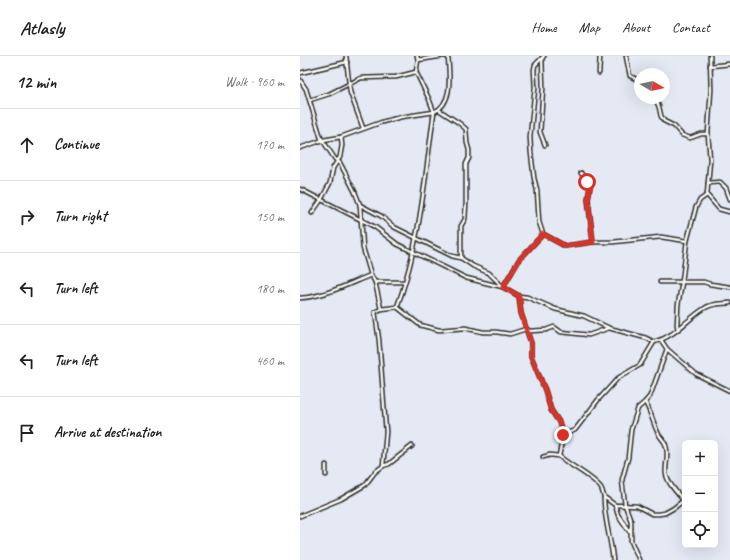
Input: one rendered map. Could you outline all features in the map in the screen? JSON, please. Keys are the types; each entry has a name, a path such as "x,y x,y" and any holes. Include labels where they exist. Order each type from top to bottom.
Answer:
{"street":[{"path":"346,56 350,92 363,128"},
{"path":"397,307 416,237 434,112 416,72 418,60 417,56"},
{"path":"418,60 444,56"},
{"path":"300,148 401,117 439,110 448,92 448,56"},
{"path":"599,73 600,56"},
{"path":"626,56 630,76 634,78"},
{"path":"710,56 711,90 708,134 710,160 707,195 719,209 730,212"},
{"path":"543,57 543,88 540,132 545,146"},
{"path":"543,57 536,65 534,70 535,88 530,137 534,178 537,190 539,222 543,234 565,246 593,242 613,242 661,237 687,241"},
{"path":"300,73 347,62"},
{"path":"710,66 730,64"},
{"path":"310,100 329,94 360,78 396,77 416,72"},
{"path":"300,80 306,89 323,140 337,161 340,163 360,205 362,221 362,248 371,275 375,282 381,309"},
{"path":"658,104 664,121 674,126 682,135 690,138 701,134 708,134"},
{"path":"439,110 466,129 469,150 466,164 466,203 464,219 461,226 461,258"},
{"path":"312,213 322,200 330,183 337,161 340,157 342,145 341,136"},
{"path":"581,173 590,187 588,199 593,242"},
{"path":"708,183 720,182 726,188 730,199"},
{"path":"300,189 375,227 397,244 466,278 503,287"},
{"path":"678,329 678,305 687,241 696,207 700,200 707,195"},
{"path":"360,205 381,216 394,227 448,254 461,258 473,266 489,273 503,287 519,296 527,297 555,309 588,318 609,328 646,338 654,342 673,334 706,307 730,303"},
{"path":"503,287 519,260 543,234"},
{"path":"300,298 326,292 371,275"},
{"path":"375,282 404,282"},
{"path":"660,282 704,282 730,287"},
{"path":"519,296 521,313 531,343 531,356 545,390 551,410 559,422 563,435 559,456"},
{"path":"383,466 386,432 379,340 375,312 381,309 397,307 420,325 439,330 465,328 483,332 510,334 526,329 546,330 554,327 561,332 589,335 609,328"},
{"path":"661,340 667,349 696,374 730,391"},
{"path":"563,435 574,430 618,378 640,365 654,342"},
{"path":"639,560 631,540 631,521 625,505 622,480 628,458 631,430 638,408 645,402 652,390 667,349"},
{"path":"645,402 650,410 651,418 659,436 664,440 667,447 666,474 669,482 682,498"},
{"path":"300,516 341,499 365,485 375,472 383,466 389,464 412,446"},
{"path":"543,457 550,455 559,456 589,476 601,488 604,497 604,510 609,530 613,560"},
{"path":"326,465 326,475"},
{"path":"604,497 615,505 637,506 652,514 665,513 682,502"},
{"path":"615,505 618,515 628,531 631,528"}],"route":[{"path":"563,435 559,422 551,410 545,390 531,356 531,343 521,313 519,296 503,287 519,260 543,234 565,246 593,242 588,199 590,187 587,182"}]}
